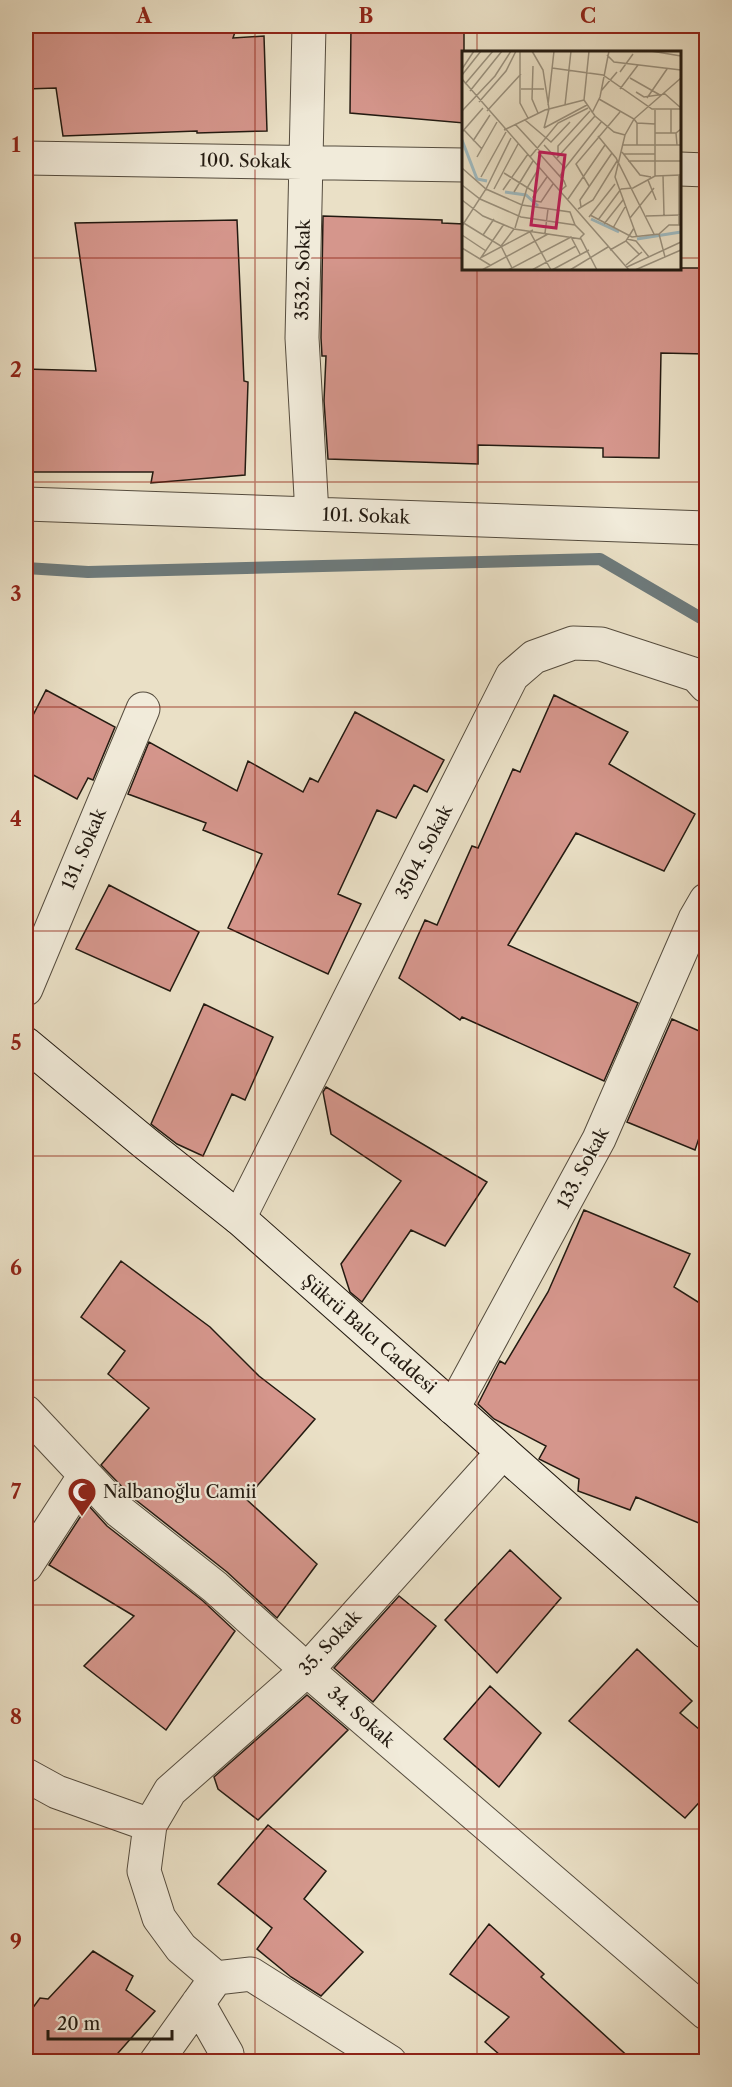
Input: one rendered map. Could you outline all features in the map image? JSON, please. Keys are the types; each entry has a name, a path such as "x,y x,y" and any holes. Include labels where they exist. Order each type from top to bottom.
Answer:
{"street":[{"name":"3532. Sokak","path":"309,26 304,162 302,338 312,514"},
{"name":"100. Sokak","path":"26,158 462,165"},
{"path":"681,169 706,170"},
{"name":"101. Sokak","path":"26,504 706,528"},
{"name":"3504. Sokak","path":"239,1218 512,676 534,657 573,643 601,644 696,675 706,686"},
{"name":"131. Sokak","path":"26,989 143,709"},
{"name":"133. Sokak","path":"453,1408 599,1139 703,914"},
{"name":"Şükrü Balcı Caddesi","path":"27,1047 239,1218 706,1628"},
{"name":"34. Sokak","path":"26,1412 118,1511 208,1582 706,2013"},
{"name":"35. Sokak","path":"150,1825 170,1791 307,1670 503,1452"},
{"path":"26,1566 85,1475"},
{"path":"26,1775 57,1792 150,1825 144,1871 159,1918 207,1990 228,2061"},
{"path":"156,2061 207,1990 251,1974 390,2061"}],"building":[{"path":"26,26 237,26 233,38 264,36 267,131 63,136 56,88 26,89"},
{"path":"351,26 464,26 462,123 350,113"},
{"path":"323,216 442,220 442,223 462,224 462,270 706,268 706,354 661,353 659,458 603,457 603,448 478,445 478,464 328,459 324,401 326,356 322,356"},
{"path":"237,220 244,381 248,382 245,475 151,483 153,472 26,472 26,369 96,371 75,223"},
{"path":"46,690 115,727 93,780 88,778 77,799 26,771 26,729"},
{"path":"554,695 628,732 609,764 695,814 664,871 576,833 508,945 638,1003 604,1081 462,1017 460,1020 399,978 425,920 437,925 472,846 478,848 513,769 520,772"},
{"path":"355,712 444,760 427,792 414,785 396,818 377,810 338,894 361,904 328,974 228,928 262,854 203,830 206,823 128,794 149,742 237,791 248,761 303,792 310,778 318,782"},
{"path":"109,885 199,932 170,991 76,949"},
{"path":"204,1004 273,1037 245,1100 232,1094 203,1156 177,1144 151,1124"},
{"path":"672,1019 706,1034 706,1117 695,1150 627,1122"},
{"path":"326,1087 487,1182 445,1246 411,1230 362,1302 350,1292 341,1264 401,1181 331,1134 323,1092"},
{"path":"584,1210 690,1254 674,1287 706,1307 706,1526 636,1497 630,1510 578,1491 579,1479 539,1459 546,1446 494,1419 478,1404 500,1361 505,1364 548,1292"},
{"path":"121,1261 210,1327 259,1376 315,1419 246,1499 317,1564 277,1618 227,1572 132,1497 101,1465 149,1408 108,1374 125,1351 81,1317"},
{"path":"88,1505 107,1526 203,1601 235,1631 166,1730 84,1666 134,1616 49,1565"},
{"path":"510,1550 561,1598 497,1673 445,1620"},
{"path":"399,1596 436,1626 373,1702 334,1668"},
{"path":"637,1649 692,1701 680,1713 706,1735 706,1795 685,1818 569,1721"},
{"path":"490,1686 541,1733 499,1787 444,1739"},
{"path":"307,1695 348,1730 258,1820 218,1789 214,1777"},
{"path":"268,1825 326,1871 304,1899 363,1952 321,1996 291,1977 257,1949 272,1928 218,1884"},
{"path":"489,1924 544,1974 541,1977 633,2061 507,2061 485,2042 509,2017 450,1974"},
{"path":"93,1951 133,1976 126,1990 155,2011 111,2061 26,2061 26,2017 40,1998 48,1999"}],"waterway":[{"path":"26,568 88,572 600,559 706,621"}],"place":[{"name":"Nalbanoğlu Camii","path":"82,1518"}]}
